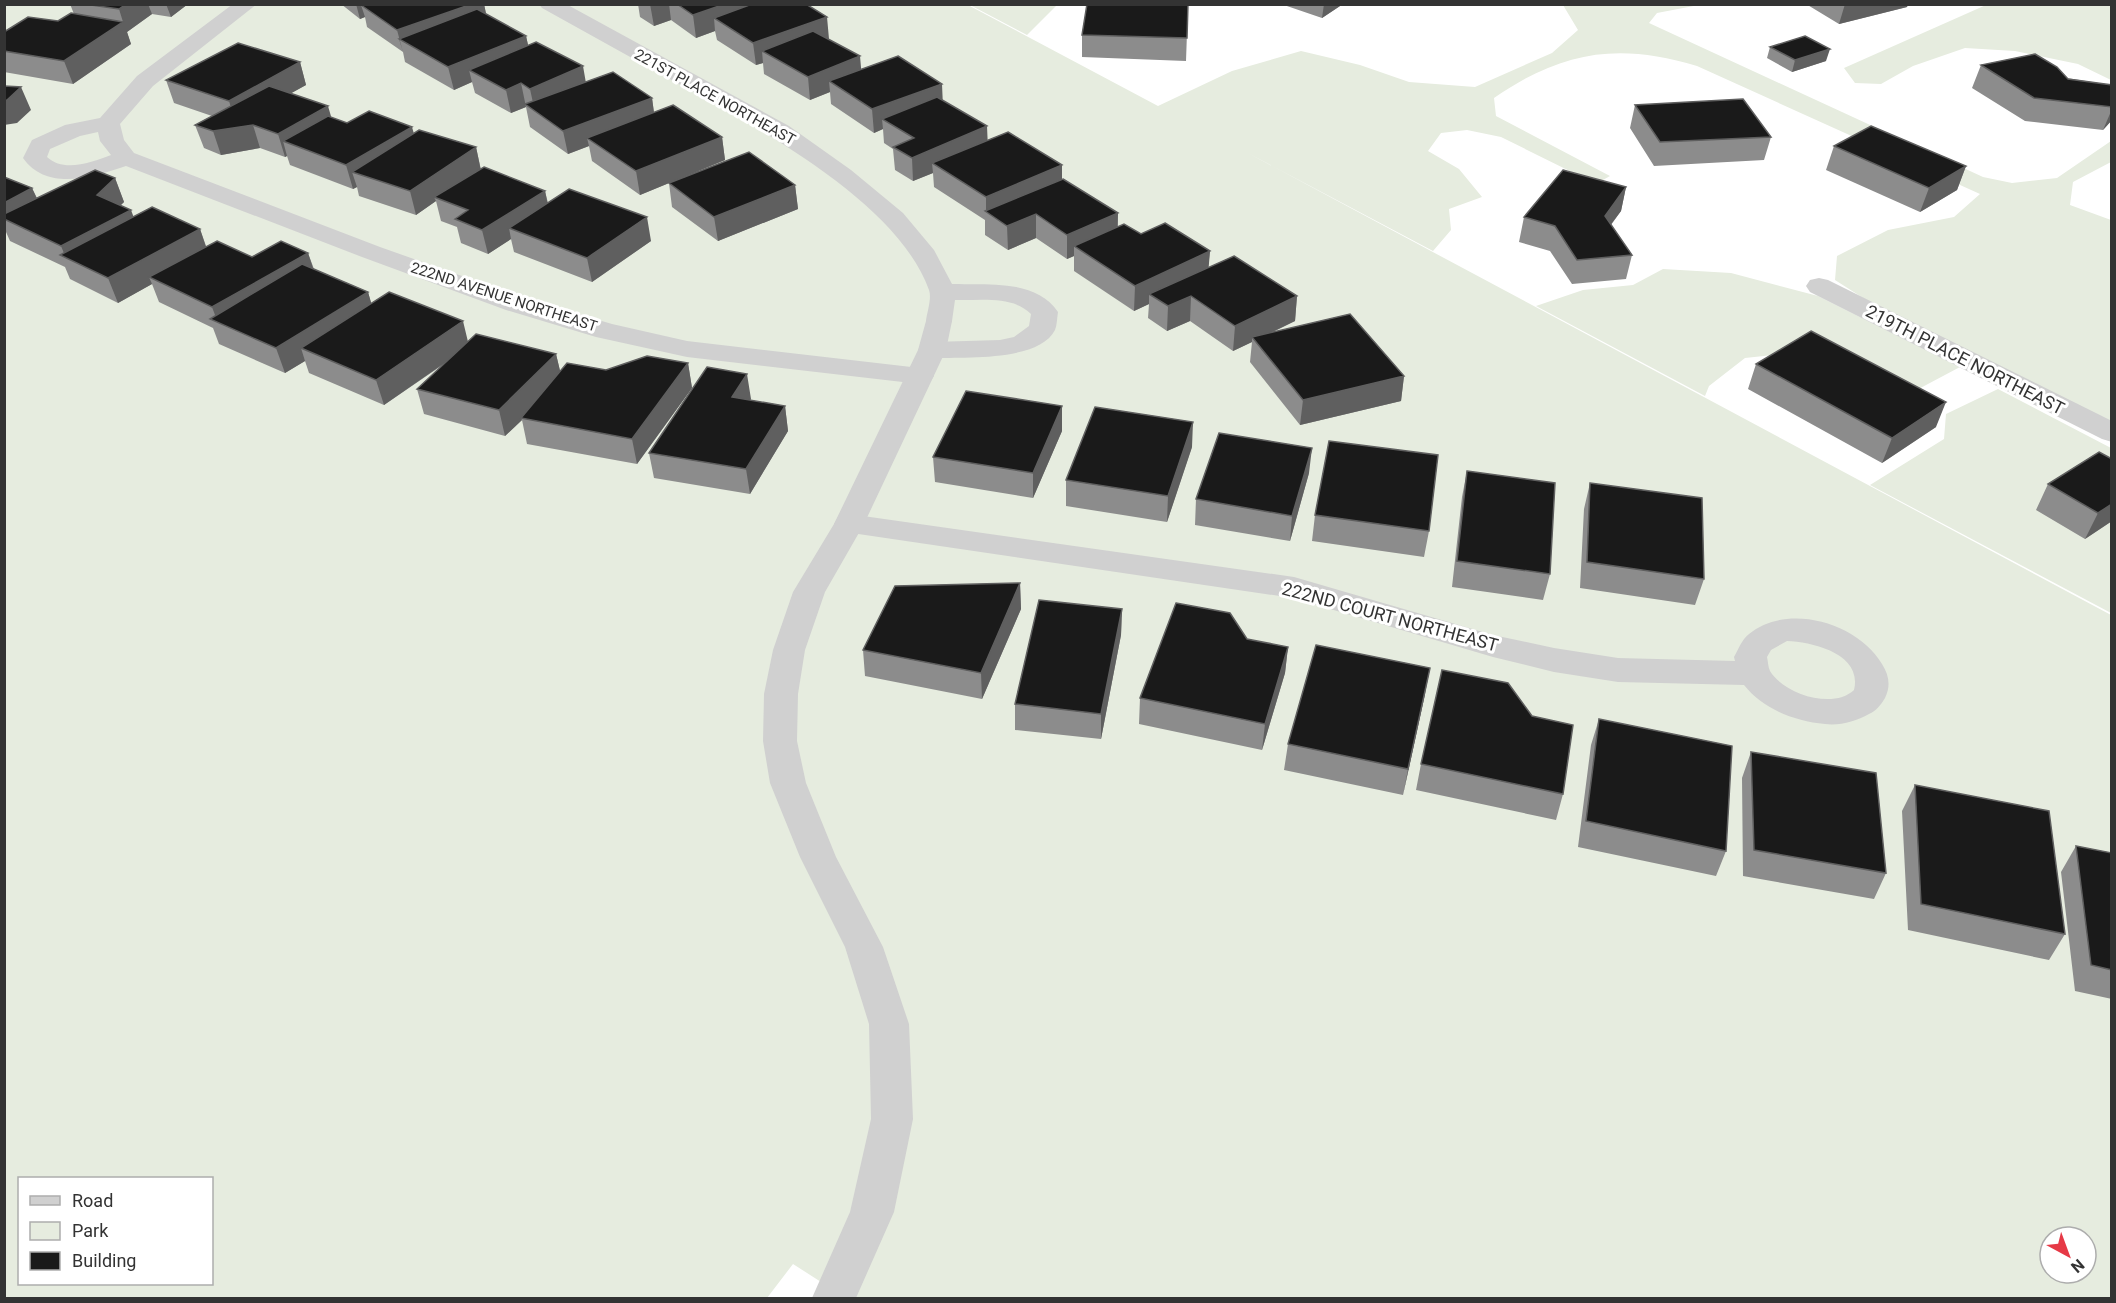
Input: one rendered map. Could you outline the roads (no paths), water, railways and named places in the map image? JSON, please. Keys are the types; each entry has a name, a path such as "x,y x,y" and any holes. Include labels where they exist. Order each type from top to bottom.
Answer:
{"street":[{"name":"222ND AVENUE NORTHEAST","path":"247,4 145,81 115,141 382,256 515,304 606,331 687,349 934,335"},
{"name":"221ST PLACE NORTHEAST","path":"549,4 781,131 842,175 894,218 921,250 934,335"},
{"name":"219TH PLACE NORTHEAST","path":"1819,286 2112,433"},
{"path":"834,1299 872,1212 892,1119 889,1024 864,947 818,857 788,783 780,741 781,694 789,650 809,592 849,524 934,335"},
{"name":"222ND COURT NORTHEAST","path":"849,524 1294,588 1493,646 1554,660 1618,670 1753,672"}]}
